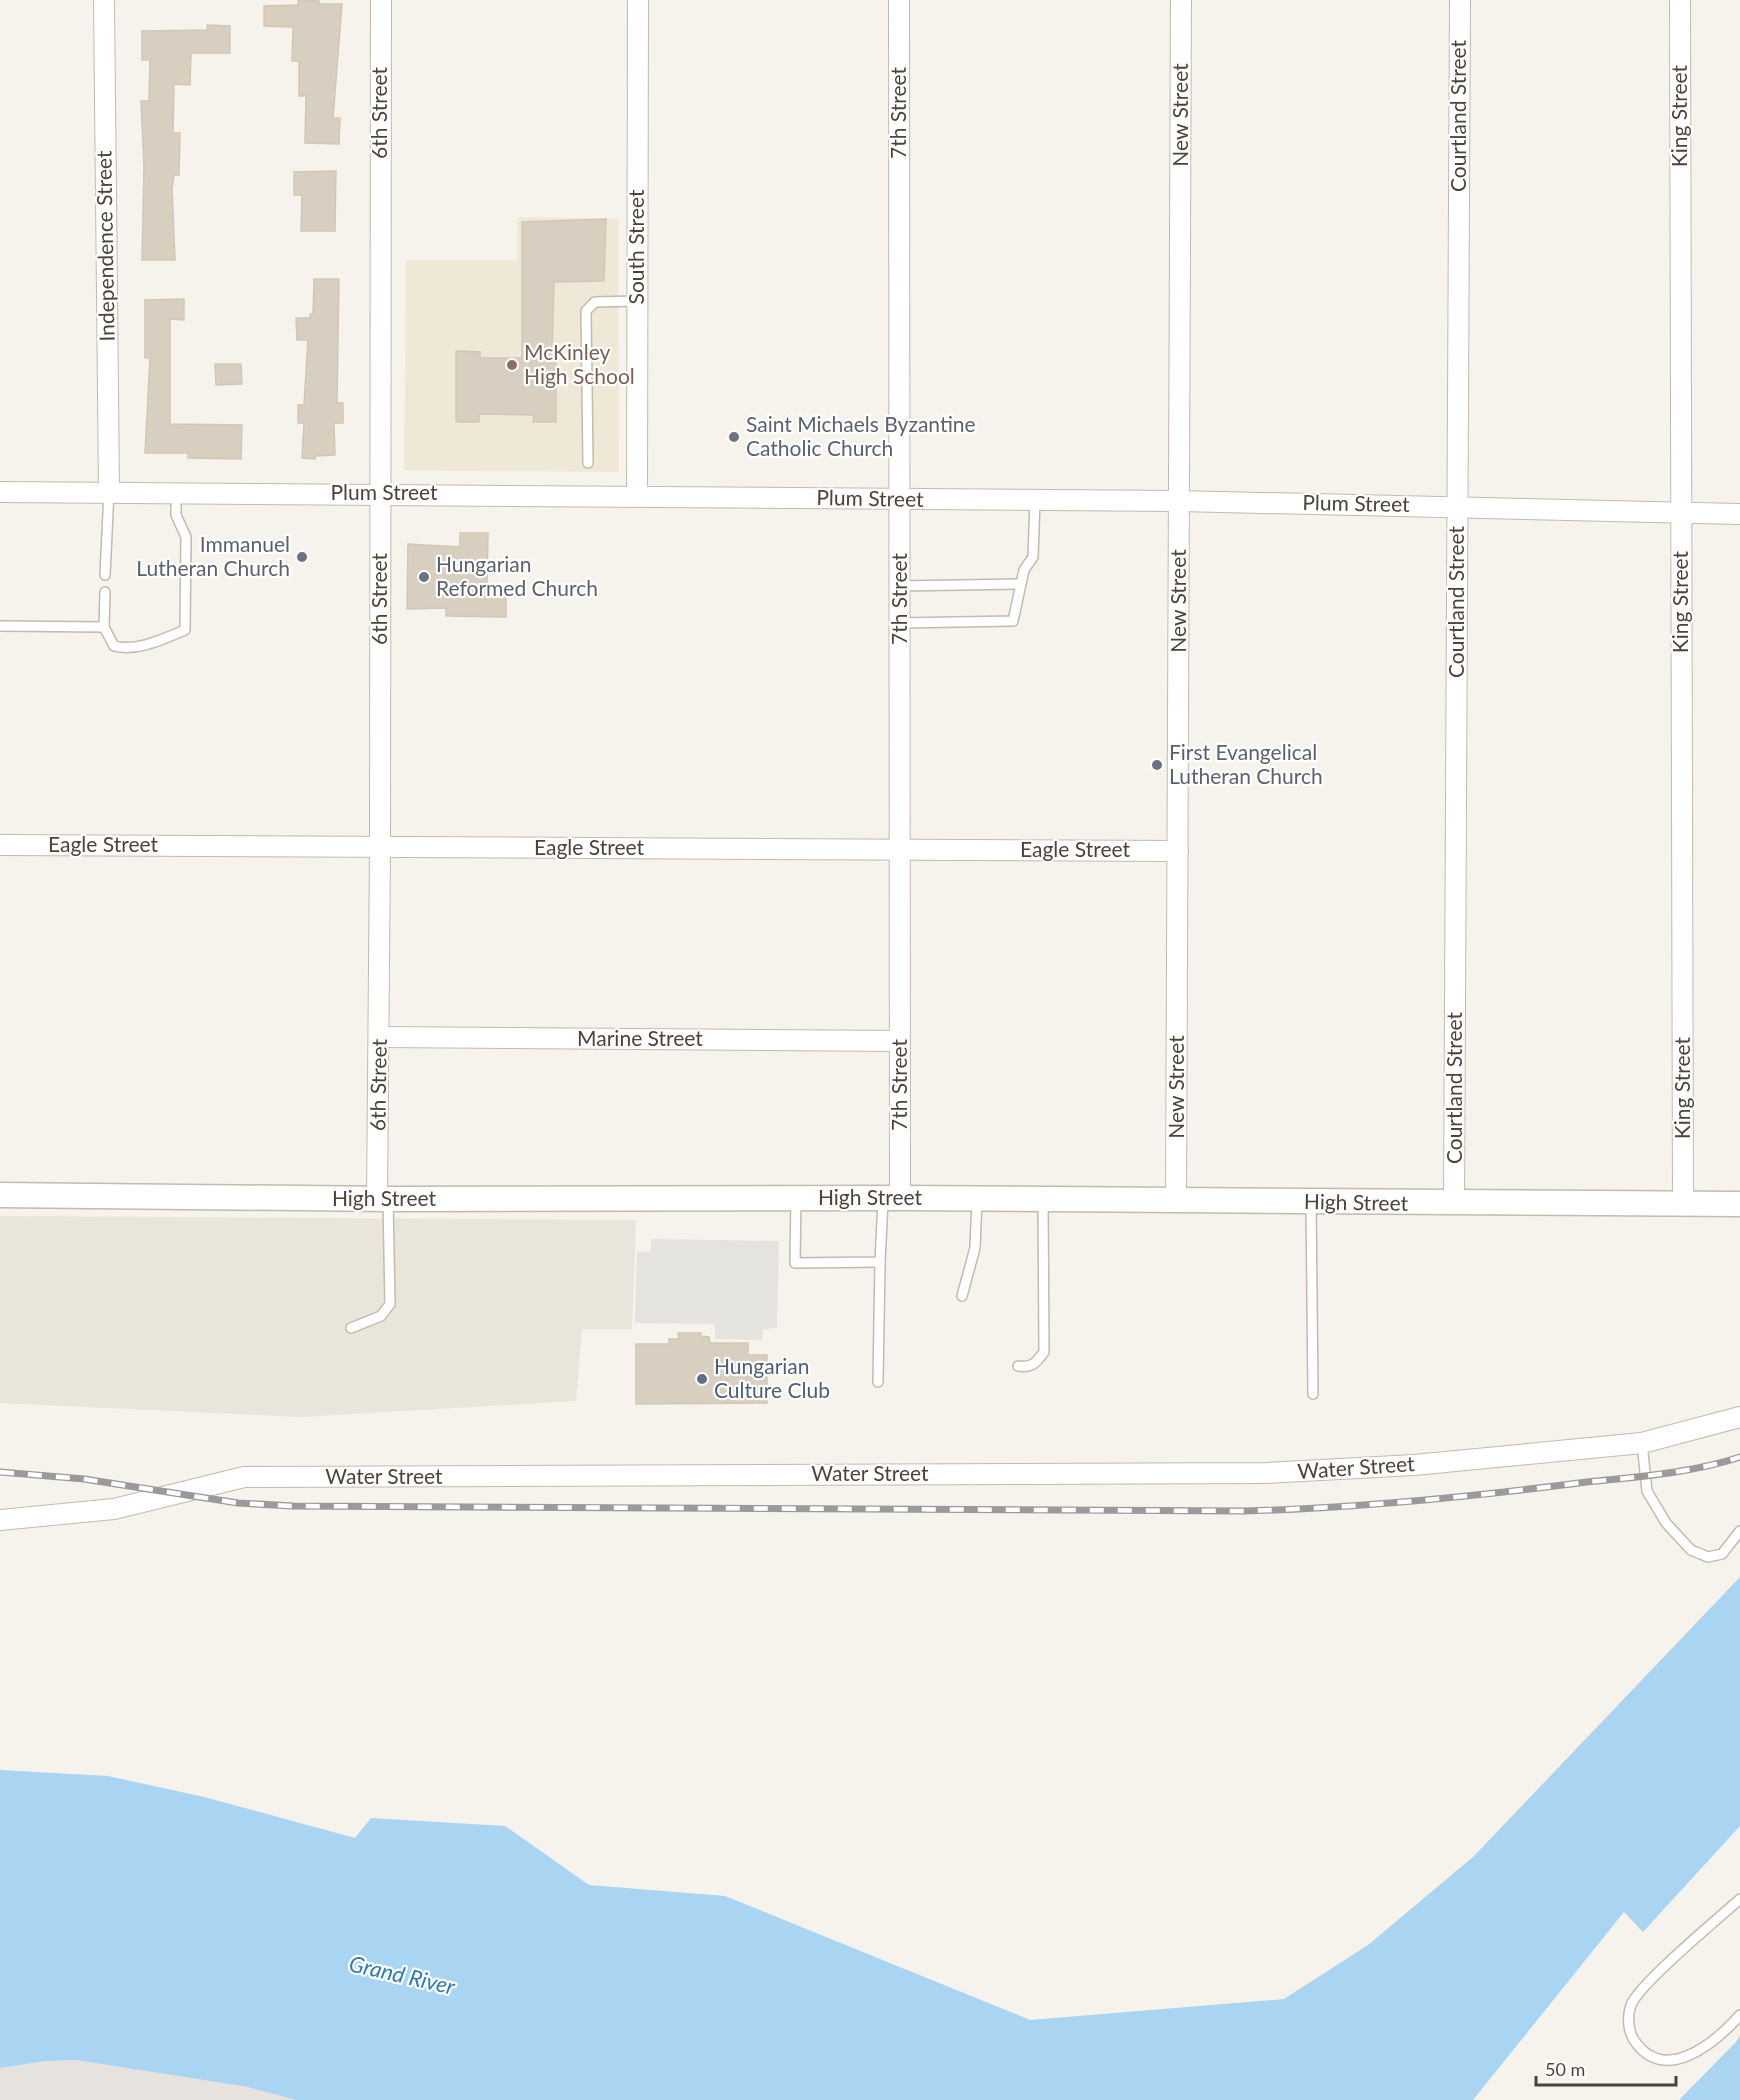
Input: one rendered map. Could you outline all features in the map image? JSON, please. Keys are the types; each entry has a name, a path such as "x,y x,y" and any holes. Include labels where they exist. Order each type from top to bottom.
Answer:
{"street":[{"name":"Independence Street","path":"104,0 109,491"},
{"name":"6th Street","path":"381,0 380,1037 383,1199"},
{"name":"South Street","path":"637,495 638,0"},
{"name":"7th Street","path":"892,1198 900,1041 899,0"},
{"name":"New Street","path":"1176,1201 1181,0"},
{"name":"Courtland Street","path":"1454,1204 1460,0"},
{"name":"King Street","path":"1680,0 1683,1204"},
{"name":"Plum Street","path":"0,492 380,493 1179,501 1740,514"},
{"name":"Eagle Street","path":"0,844 1178,851"},
{"name":"Marine Street","path":"380,1037 900,1041"},
{"name":"High Street","path":"0,1196 383,1199 892,1198 1454,1204 1740,1204"},
{"name":"Water Street","path":"0,1520 114,1509 244,1477 1267,1473 1414,1465 1641,1443 1704,1429 1740,1417"}],"lane":[{"path":"588,463 586,311 595,302 637,301"},
{"path":"105,575 109,491"},
{"path":"105,592 104,627 114,646 124,648 154,643 185,630 186,537 176,515 176,492"},
{"path":"900,623 1013,621 1024,570 1032,556 1035,500"},
{"path":"900,586 1020,584"},
{"path":"0,626 104,627"},
{"path":"796,1198 795,1263 880,1262"},
{"path":"878,1382 880,1262 892,1198"},
{"path":"351,1328 381,1316 390,1304 383,1199"},
{"path":"962,1296 975,1248 977,1199"},
{"path":"1018,1366 1028,1367 1037,1362 1044,1352 1043,1199"},
{"path":"1311,1202 1313,1394"},
{"path":"1641,1443 1647,1491 1666,1524 1691,1550 1708,1557 1722,1554 1740,1531"},
{"path":"1740,1899 1647,1985 1631,2005 1628,2031 1642,2053 1669,2061 1692,2054 1720,2037 1740,2015"}],"shaded area":[{"name":"McKinley High School","path":"518,217 618,219 619,472 404,470 406,260 517,260"},
{"path":"0,1216 636,1220 632,1329 582,1329 576,1401 301,1417 0,1403"},
{"path":"651,1239 779,1241 777,1328 763,1329 762,1340 715,1339 715,1324 635,1323 637,1252 651,1252"},
{"path":"76,2060 248,2087 296,2100 0,2100 0,2068 46,2061"}],"water":[{"name":"Grand River","path":"1740,1577 1740,1826 1643,1932 1624,1912 1473,2100 296,2100 248,2087 76,2060 46,2061 0,2068 0,1770 108,1776 204,1797 355,1838 371,1818 505,1826 589,1885 725,1896 1030,2020 1284,1999 1368,1945 1473,1857"},
{"path":"1740,2036 1740,2100 1679,2100 1735,2043"}],"building":[{"path":"298,0 319,1 320,4 342,4 333,118 340,118 339,144 305,143 306,96 299,96 299,61 292,61 293,27 264,26 264,6 298,5"},
{"path":"207,25 230,26 230,53 191,53 190,85 174,84 173,133 180,133 179,175 174,175 172,189 175,260 142,260 144,166 141,101 149,101 150,60 142,60 142,31 207,30"},
{"path":"336,171 335,231 301,231 302,195 294,195 294,172"},
{"name":"McKinley High School","path":"606,219 604,281 554,282 552,352 556,352 556,422 533,422 534,415 479,414 479,422 456,422 456,351 480,352 480,358 522,358 522,222"},
{"path":"314,279 339,279 337,403 343,403 343,423 334,423 335,455 316,456 315,459 302,458 304,423 298,423 298,405 304,405 308,340 297,340 296,318 310,318 310,314 313,314"},
{"path":"184,299 184,320 170,319 170,424 242,425 241,459 188,458 188,453 145,453 150,358 145,358 145,300"},
{"path":"215,364 241,364 242,384 216,385"},
{"path":"460,533 488,533 487,587 506,587 506,617 446,616 446,608 407,609 408,544 460,547"},
{"name":"Hungarian Culture Club","path":"678,1333 701,1333 700,1336 709,1337 710,1343 748,1343 748,1355 767,1355 767,1403 636,1404 636,1344 669,1344 669,1339 679,1339"}],"railway":[{"path":"0,1472 84,1479 238,1503 293,1506 1244,1511 1370,1505 1496,1493 1660,1474 1740,1457"}],"place":[{"name":"McKinley High School","path":"512,365"},
{"name":"Saint Michaels Byzantine Catholic Church","path":"734,437"},
{"name":"Immanuel Lutheran Church","path":"302,557"},
{"name":"Hungarian Reformed Church","path":"424,577"},
{"name":"First Evangelical Lutheran Church","path":"1157,765"},
{"name":"Hungarian Culture Club","path":"702,1379"}]}
